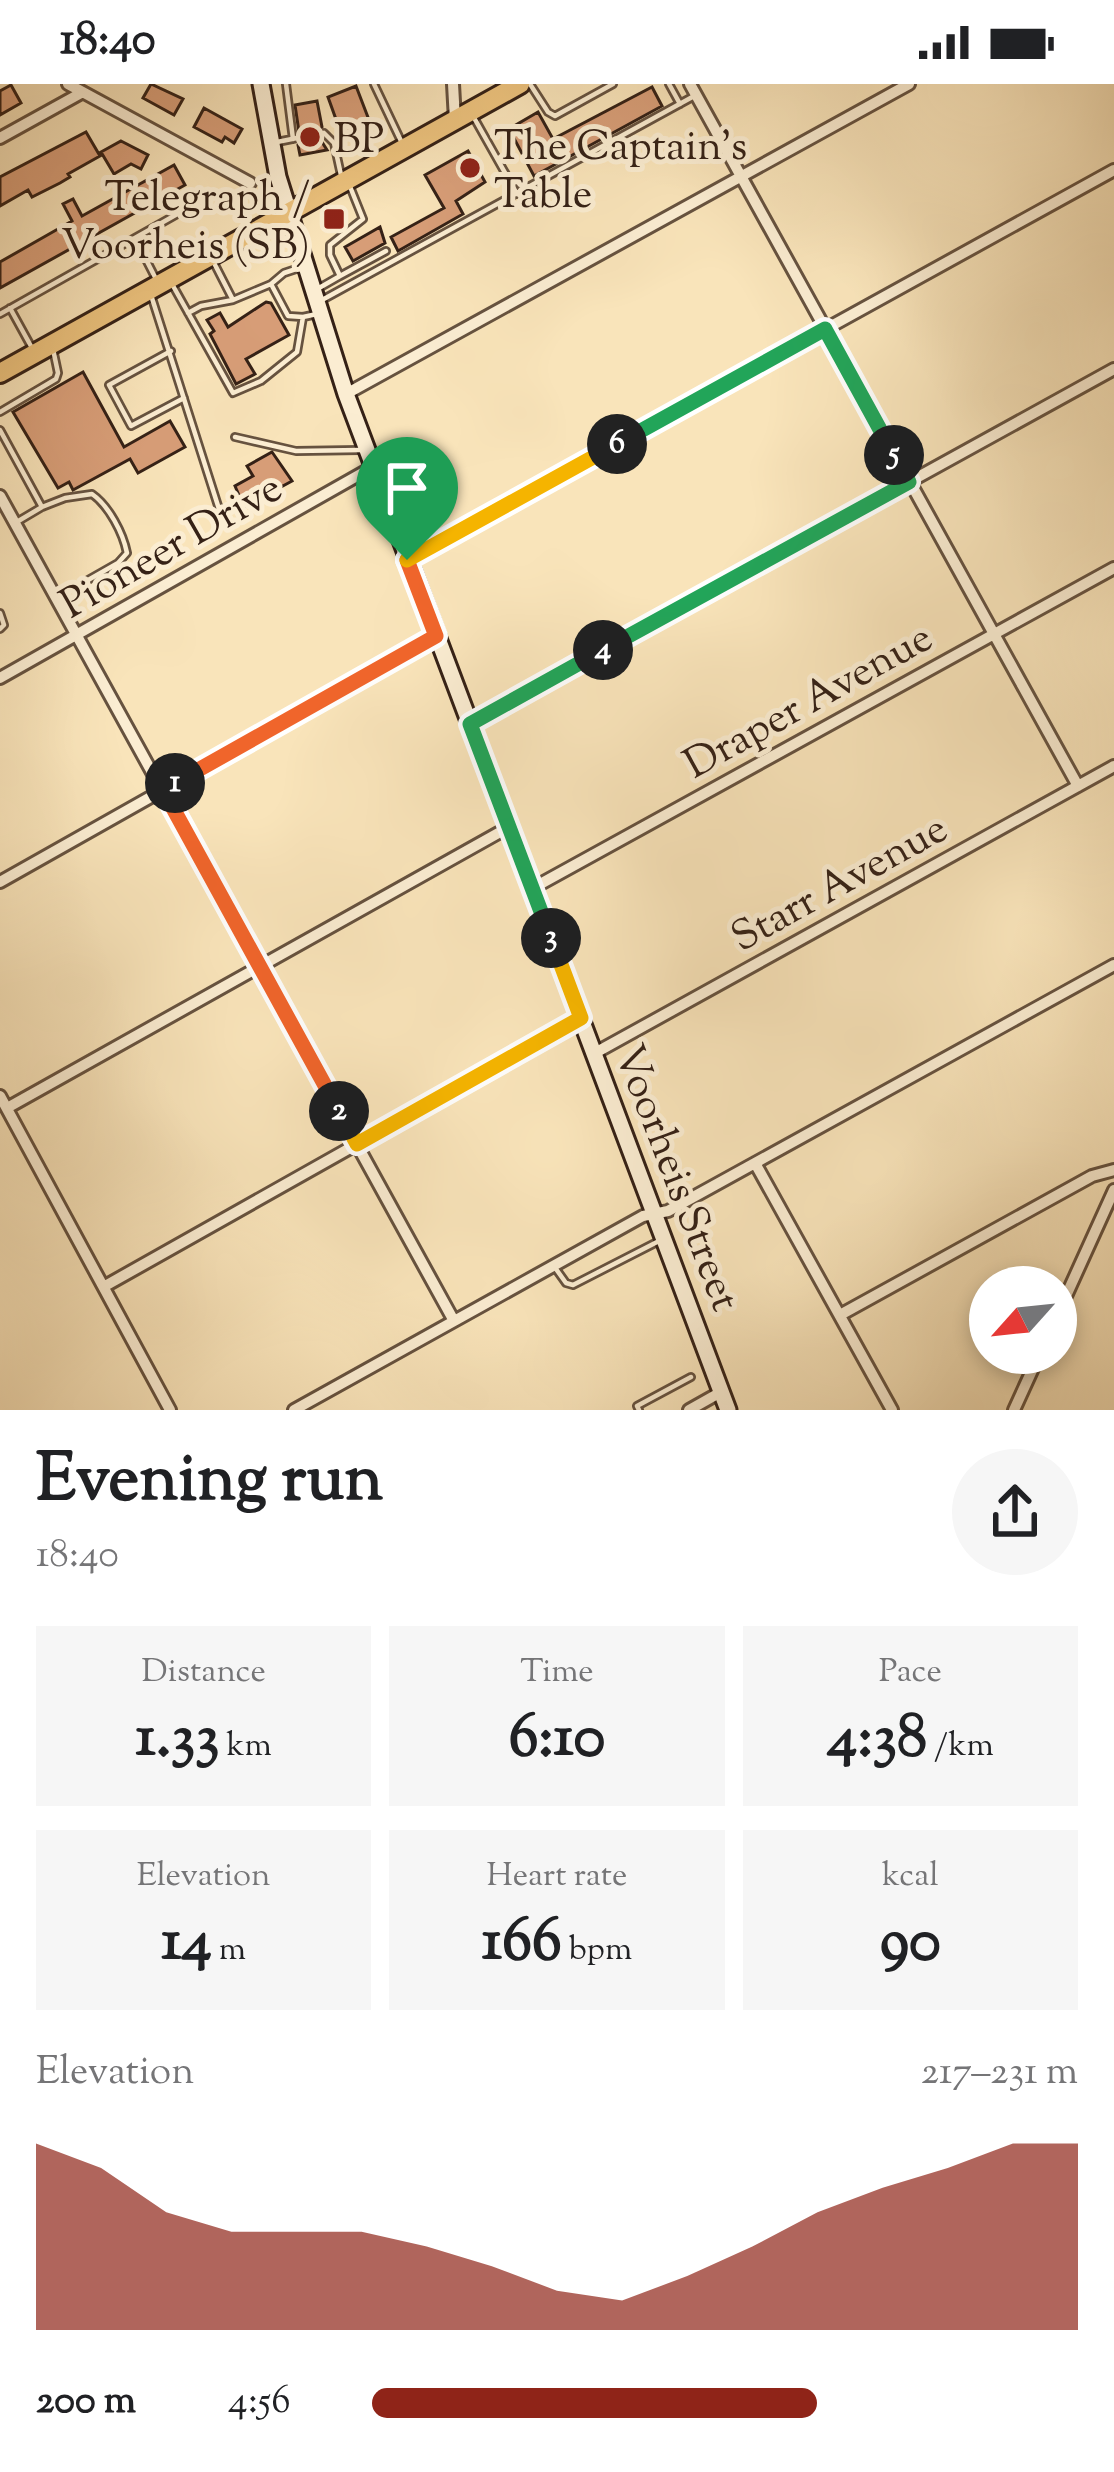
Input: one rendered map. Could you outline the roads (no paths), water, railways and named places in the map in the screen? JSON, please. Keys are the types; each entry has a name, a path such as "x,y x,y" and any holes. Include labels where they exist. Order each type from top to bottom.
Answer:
{"highway":[{"path":"0,373 520,84"}],"street":[{"path":"68,84 85,88 250,183"},
{"path":"453,84 463,116"},
{"path":"346,394 909,84"},
{"name":"Voorheis Street","path":"266,85 272,143 289,212 346,394 728,1410"},
{"path":"0,138 85,88"},
{"path":"693,90 1078,786"},
{"path":"407,560 1114,170"},
{"path":"470,724 1114,369"},
{"name":"Pioneer Drive","path":"1,675 373,467"},
{"path":"0,496 454,1321"},
{"name":"Draper Avenue","path":"533,888 1114,568"},
{"path":"0,882 436,636"},
{"name":"Starr Avenue","path":"595,1053 1114,766"},
{"path":"170,1410 3,1102 509,826"},
{"path":"294,1410 643,1216 668,1211 1114,965"},
{"path":"105,1286 581,1018"},
{"path":"755,1163 892,1410"},
{"path":"839,1315 1092,1176 1114,1170"},
{"path":"1077,1272 1114,1190"},
{"path":"1014,1410 1030,1374"},
{"path":"688,1410 722,1392"}],"lane":[{"path":"272,143 295,139 286,84"},
{"path":"374,84 404,148"},
{"path":"530,84 548,112 556,116 613,84"},
{"path":"669,84 680,104"},
{"path":"318,302 680,104 693,90"},
{"path":"463,116 517,194"},
{"path":"323,133 334,143 362,219 328,249 340,277"},
{"path":"0,314 188,208"},
{"path":"135,238 159,284 171,351 219,509"},
{"path":"159,284 188,313 233,393 261,381 297,352 303,317 340,277 386,251"},
{"path":"211,256 233,300"},
{"path":"188,313 201,305 233,300 306,265"},
{"path":"271,284 288,316 303,317"},
{"path":"0,412 56,379 58,373 10,308"},
{"path":"171,351 109,385 131,426 184,398"},
{"path":"0,430 42,507"},
{"path":"236,437 296,451 366,449"},
{"path":"0,454 9,449"},
{"path":"15,523 64,498 92,494 106,506 127,553 74,588"},
{"path":"0,613 4,625 0,629"},
{"path":"554,1266 573,1285 664,1239"},
{"path":"639,1410 637,1406 691,1377"}],"place":[{"name":"BP","path":"310,137"},
{"name":"The Captain's Table","path":"470,168"},
{"name":"Telegraph / Voorheis (SB)","path":"334,219"}]}
